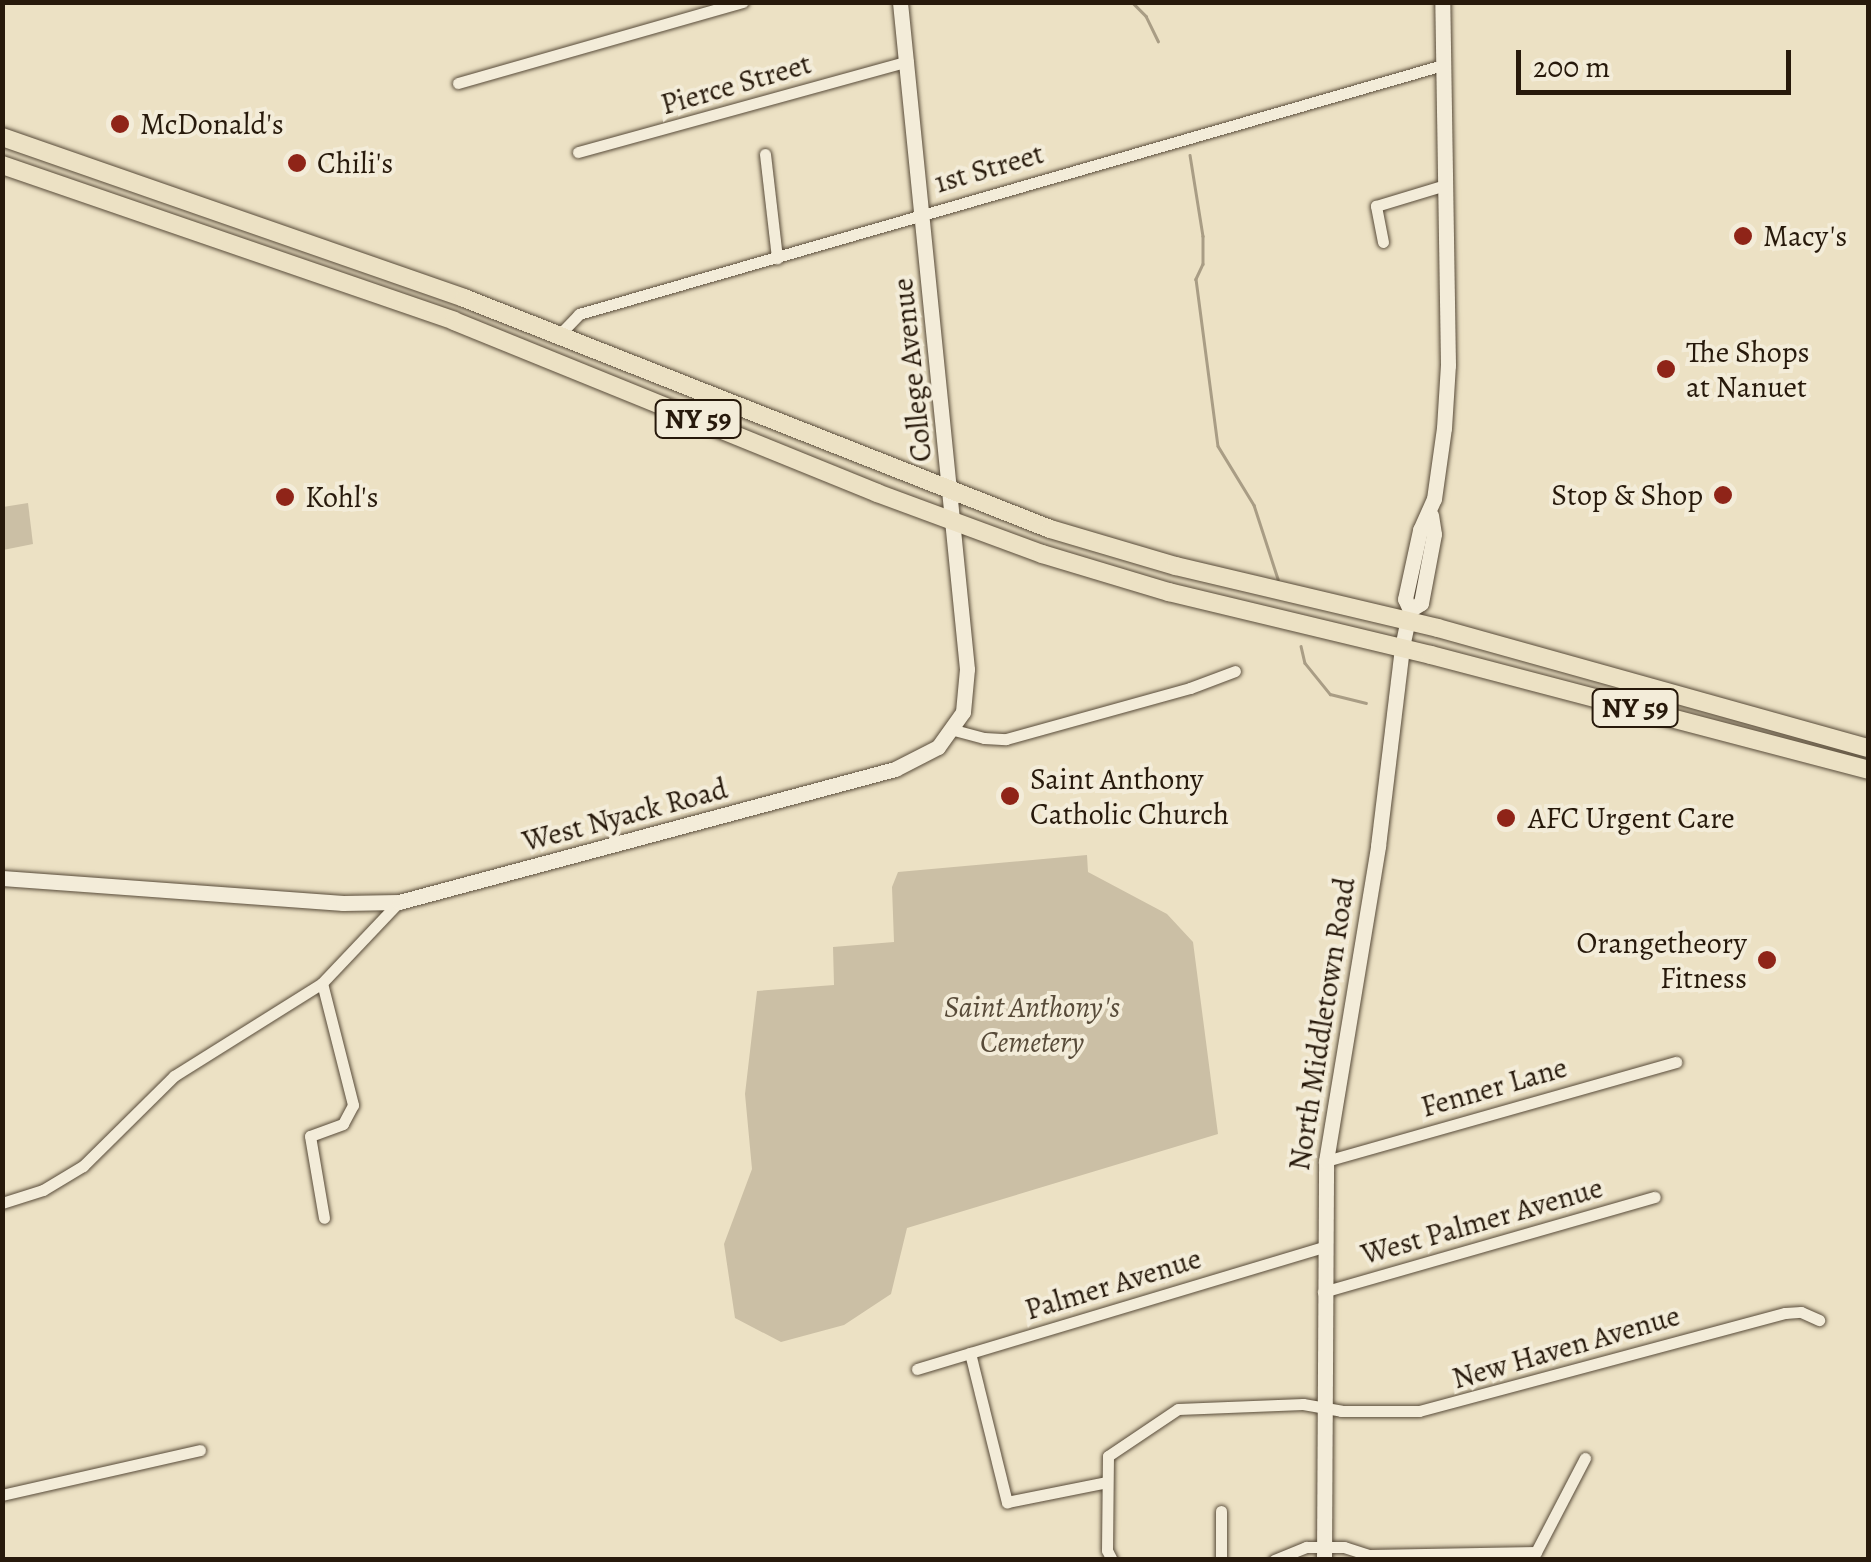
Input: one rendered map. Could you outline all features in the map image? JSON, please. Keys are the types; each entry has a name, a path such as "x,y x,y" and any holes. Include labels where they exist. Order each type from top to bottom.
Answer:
{"main road":[{"name":"NY 59","path":"2,137 559,335 951,493 1113,549 1409,615 1868,748"},
{"name":"NY 59","path":"2,165 454,320 954,523 1147,586 1402,647 1868,770"}],"street":[{"path":"458,83 743,2"},
{"name":"College Avenue","path":"900,2 924,213 967,692 954,730"},
{"name":"North Middletown Road","path":"1324,1553 1322,1292 1326,1161 1336,1079 1372,890 1409,615 1404,599 1420,530 1431,515 1448,379 1442,2"},
{"name":"Pierce Street","path":"578,152 908,61"},
{"name":"1st Street","path":"559,335 579,314 1443,65"},
{"path":"765,154 777,258"},
{"path":"1383,242 1376,206 1442,186"},
{"path":"954,730 1006,738 1190,688 1235,671"},
{"name":"West Nyack Road","path":"2,878 343,903 398,902 907,766 929,755 954,730"},
{"path":"2,1203 69,1176 174,1076 322,983 398,902"},
{"path":"322,983 353,1106 342,1124 310,1136 324,1218"},
{"name":"Fenner Lane","path":"1326,1161 1676,1062"},
{"name":"West Palmer Avenue","path":"1322,1292 1654,1197"},
{"name":"Palmer Avenue","path":"918,1369 1323,1247"},
{"name":"New Haven Avenue","path":"1107,1482 1107,1463 1113,1450 1178,1408 1322,1406 1362,1412 1452,1405 1784,1313 1800,1312 1820,1320"},
{"path":"970,1353 1008,1502 1107,1482 1107,1550 1112,1560"},
{"path":"2,1495 200,1450"},
{"path":"1274,1560 1296,1548 1324,1553 1344,1547 1369,1556 1536,1552 1585,1458"},
{"path":"1221,1511 1221,1560"}],"green space":[{"path":"28,503 33,544 3,550 3,507"},
{"name":"Saint Anthony's Cemetery","path":"1087,855 1088,872 1167,914 1193,942 1218,1134 907,1228 891,1294 844,1325 781,1342 735,1318 724,1244 752,1169 745,1094 757,991 834,985 833,947 894,942 892,887 898,872"}],"waterway":[{"path":"1132,2 1146,16 1158,41"},
{"path":"1190,155 1203,236 1203,264 1196,279 1218,446 1254,505 1278,579"},
{"path":"1301,646 1305,663 1330,694 1366,703"}],"place":[{"name":"McDonald's","path":"120,124"},
{"name":"Chili's","path":"297,163"},
{"name":"Macy's","path":"1743,236"},
{"name":"The Shops at Nanuet","path":"1666,369"},
{"name":"Stop & Shop","path":"1723,495"},
{"name":"Kohl's","path":"285,497"},
{"name":"Saint Anthony Catholic Church","path":"1010,796"},
{"name":"AFC Urgent Care","path":"1506,818"},
{"name":"Orangetheory Fitness","path":"1767,960"}]}
